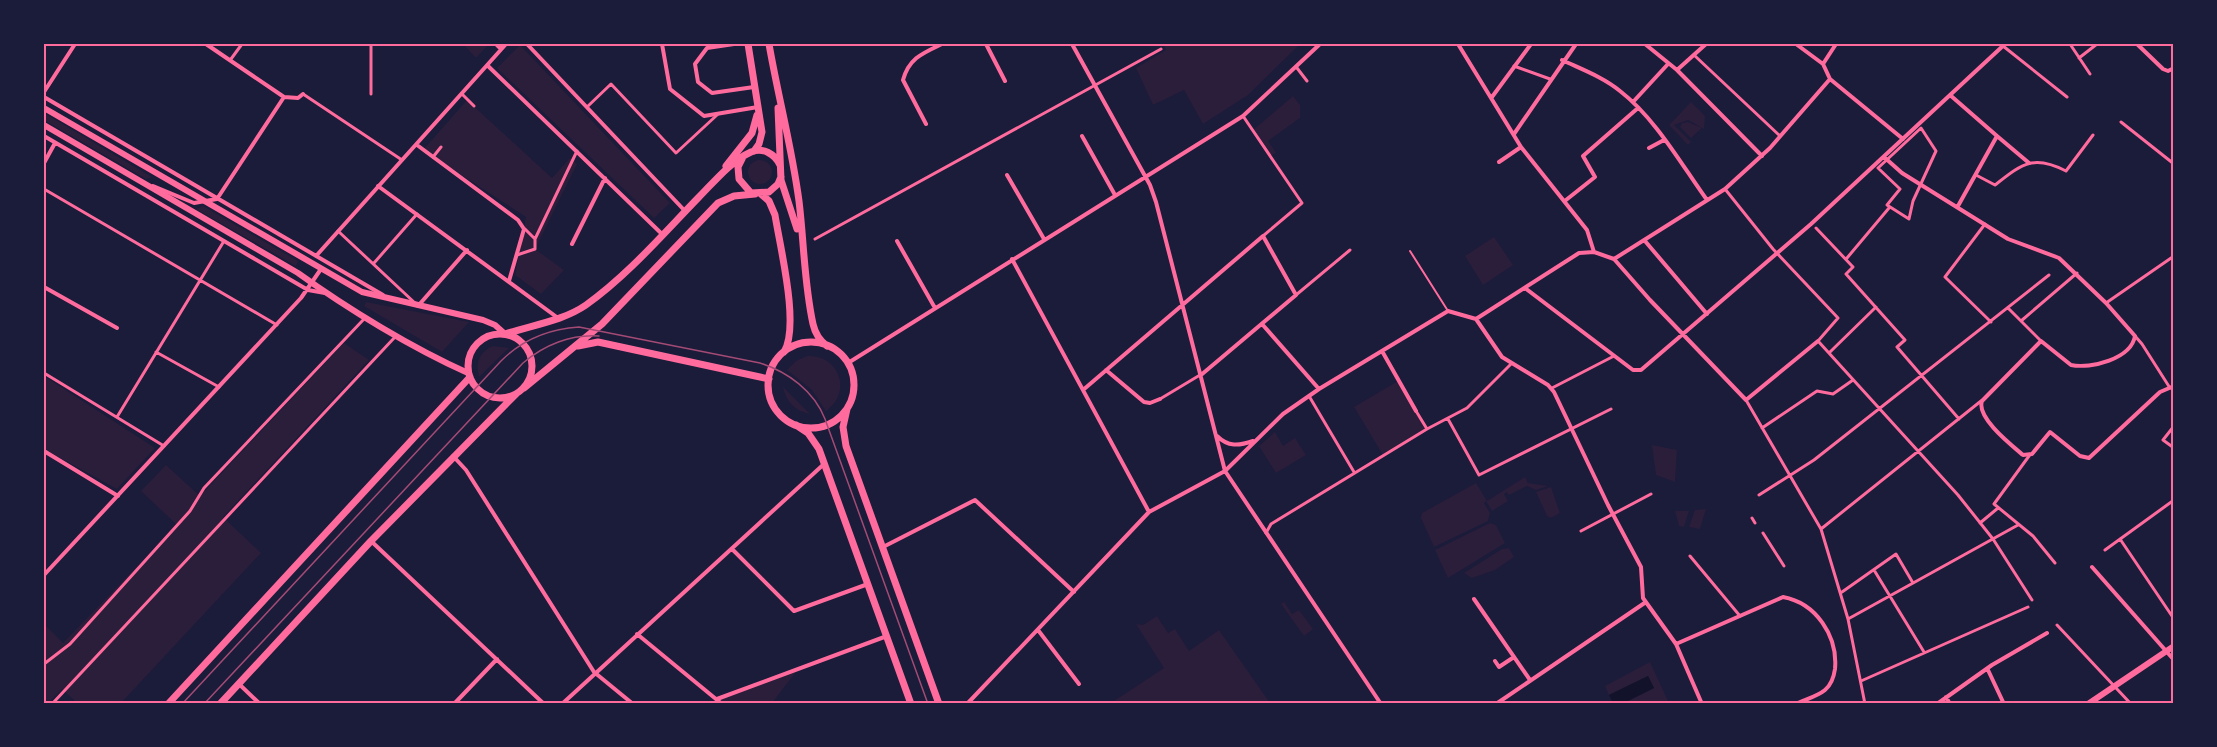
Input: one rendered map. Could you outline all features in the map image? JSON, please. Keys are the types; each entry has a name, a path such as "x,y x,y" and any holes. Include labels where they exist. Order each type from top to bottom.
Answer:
{"main road":[{"path":"516,394 508,397 490,397 476,387 469,375 468,358 477,343 492,334 505,334 573,313 594,299 663,235 709,187 754,151 762,135 748,44"},
{"path":"769,44 788,130 799,202 803,261"},
{"path":"776,82 781,177 794,216 814,328 819,338 848,363 854,384 843,422 844,439 939,704"},
{"path":"709,187 752,132 758,107"},
{"path":"44,108 362,292 488,321 522,343 531,357 530,376 524,387"},
{"path":"44,124 469,375"},
{"path":"754,151 772,154 780,165"},
{"path":"744,157 738,167 739,179 745,189 758,194 773,210 790,313 789,342 775,363 769,379 770,396 783,417 815,442 825,464 911,704"},
{"path":"220,704 453,456 516,394 602,324 720,202 734,196 758,194 776,188 781,177"},
{"path":"568,350 598,342 769,379"},
{"path":"782,354 802,344 827,346"},
{"path":"168,704 469,375"},
{"path":"796,425 811,428 822,427 835,421 847,409"},
{"path":"2088,704 2174,646"}],"street":[{"path":"44,92 75,44"},
{"path":"206,44 284,97 298,98 303,94 402,160"},
{"path":"231,60 242,44"},
{"path":"371,44 371,94"},
{"path":"496,44 501,49"},
{"path":"316,256 507,44"},
{"path":"527,44 685,211"},
{"path":"662,44 670,89 704,116 758,107"},
{"path":"734,44 707,48 695,64 698,82 712,93 754,87"},
{"path":"926,124 903,80 906,67 916,56 935,45 942,44"},
{"path":"986,44 1005,81"},
{"path":"1072,44 1145,176 1156,202 1225,471 1381,704"},
{"path":"848,363 1243,116 1297,68 1320,44"},
{"path":"1458,44 1521,147 1587,230 1594,252"},
{"path":"1492,97 1531,44"},
{"path":"1514,134 1562,60 1576,44"},
{"path":"1646,44 1677,70 1762,156"},
{"path":"1677,70 1706,44"},
{"path":"1796,44 1823,64 1830,79 1903,139"},
{"path":"1823,64 1836,44"},
{"path":"1525,288 1633,370 1638,371 1685,334 1778,254 1885,159 1921,128 1936,152 1913,201 1909,219 1887,205 1900,189 1878,168 1885,159 1903,139 2002,44 2067,97"},
{"path":"2070,44 2090,74"},
{"path":"2079,58 2097,44"},
{"path":"2137,44 2168,71 2174,68"},
{"path":"815,239 1161,49"},
{"path":"1693,54 1780,136"},
{"path":"1562,60 1619,90 1632,102 1664,140 1707,200"},
{"path":"1632,102 1668,64"},
{"path":"488,66 663,235"},
{"path":"1514,66 1550,79"},
{"path":"1297,68 1308,81"},
{"path":"1614,259 1725,189 1762,156 1830,79"},
{"path":"587,107 611,84 676,153 718,114"},
{"path":"462,94 474,106"},
{"path":"1950,95 2029,163"},
{"path":"44,97 392,300"},
{"path":"141,182 190,202 217,199 284,97"},
{"path":"1565,200 1595,177 1583,156 1638,108"},
{"path":"1083,390 1302,203 1243,116"},
{"path":"2121,122 2174,164"},
{"path":"1976,175 1995,185 2029,163 2047,161 2066,172 2093,135"},
{"path":"44,136 308,290 327,293"},
{"path":"1082,136 1115,195"},
{"path":"1958,206 1997,136"},
{"path":"1649,148 1664,140"},
{"path":"44,163 56,143"},
{"path":"417,145 518,220 535,239"},
{"path":"433,157 441,147"},
{"path":"1499,162 1521,147"},
{"path":"517,255 535,249 535,239 577,151"},
{"path":"1885,159 2013,241 2049,253 2064,261 2106,303 2142,344 2172,387 2160,392 2089,458 2080,456 2050,432 2029,456 1994,504 2033,536 2055,562"},
{"path":"1007,175 1044,239"},
{"path":"572,244 605,178"},
{"path":"378,186 559,318"},
{"path":"44,189 276,325"},
{"path":"1725,189 1778,254 1838,318 1818,341 1746,400"},
{"path":"1847,258 1890,208"},
{"path":"374,263 417,214"},
{"path":"1986,224 1945,277 1991,322"},
{"path":"509,281 524,228"},
{"path":"1816,228 1847,258 1853,267 1846,274 1905,340 1897,347 1959,419"},
{"path":"338,231 418,306 467,250"},
{"path":"1263,237 1296,295"},
{"path":"117,417 224,241"},
{"path":"897,241 934,308"},
{"path":"1645,241 1707,314"},
{"path":"1106,370 1144,402 1150,404 1202,375 1350,250"},
{"path":"1476,319 1574,256 1594,252 1614,259 1746,400 1792,476 1821,529 1834,568 1848,619 1865,704"},
{"path":"2106,303 2152,270 2165,265 2174,256"},
{"path":"1012,259 1149,512"},
{"path":"44,575 308,290 321,269"},
{"path":"2021,321 2077,273"},
{"path":"1759,495 1792,476 1881,410 2049,275"},
{"path":"44,286 117,328"},
{"path":"1829,353 1876,307"},
{"path":"2009,309 2041,341 2071,365 2095,364 2119,355 2133,342 2134,336"},
{"path":"967,704 1149,512 1225,471 1283,414 1319,389 1448,311 1476,319 1502,357 1552,388 1612,514 1641,567 1642,594 1676,644 1702,704"},
{"path":"44,664 70,644 190,511 204,488 366,316"},
{"path":"1262,324 1319,389"},
{"path":"52,704 397,334"},
{"path":"1818,341 1919,451 1994,539 2031,600"},
{"path":"1821,529 1982,401 2041,341"},
{"path":"1382,351 1427,429"},
{"path":"156,352 219,387"},
{"path":"1552,388 1615,356"},
{"path":"1266,534 1271,524 1354,472 1467,408 1511,364"},
{"path":"44,373 164,446"},
{"path":"1762,428 1817,391 1833,394 1853,380"},
{"path":"1309,396 1354,472"},
{"path":"1982,401 1980,410 1985,418 2018,451 2029,456"},
{"path":"1448,419 1479,475 1611,409"},
{"path":"2174,426 2163,440 2174,448"},
{"path":"1216,435 1227,444 1235,445 1257,440"},
{"path":"44,452 118,496"},
{"path":"453,456 466,470 594,672 633,704"},
{"path":"562,704 594,672 825,464"},
{"path":"1581,531 1651,494"},
{"path":"883,547 975,500 1074,592"},
{"path":"2105,550 2174,500"},
{"path":"1980,523 1998,508"},
{"path":"1752,518 1755,523"},
{"path":"1848,619 2018,525"},
{"path":"1763,533 1784,566"},
{"path":"2120,539 2174,619"},
{"path":"371,541 544,704"},
{"path":"732,549 794,611 868,584"},
{"path":"1841,592 1896,554 1913,583"},
{"path":"1690,556 1740,616"},
{"path":"2092,567 2174,660"},
{"path":"1874,570 1924,652"},
{"path":"1676,644 1783,597 1806,605 1818,616 1833,643 1834,673 1826,690 1799,703"},
{"path":"1474,599 1530,680"},
{"path":"1496,704 1646,602"},
{"path":"1861,681 2028,607"},
{"path":"2057,625 2131,704"},
{"path":"1038,629 1079,684"},
{"path":"1937,704 2047,633"},
{"path":"637,634 722,704"},
{"path":"717,699 887,636"},
{"path":"1495,661 1499,667 1514,657"},
{"path":"453,704 497,659"},
{"path":"1988,670 2004,704"},
{"path":"239,684 260,704"},
{"path":"1946,697 1950,704"}],"lane":[{"path":"1410,251 1448,311"}],"shaded area":[{"path":"463,44 486,44 488,45 476,58"},
{"path":"1163,44 1300,44 1248,95 1203,124 1184,90 1153,105 1136,68 1166,50"},
{"path":"520,45 670,203 654,218 497,68"},
{"path":"1293,96 1300,105 1300,118 1268,141 1276,153 1270,156 1252,131"},
{"path":"467,100 552,178 570,158 577,164 535,249 564,270 541,294 515,275 526,217 423,150"},
{"path":"1691,102 1705,116 1704,129 1688,120 1674,125 1691,142 1688,145 1669,125"},
{"path":"44,113 152,177 146,179 44,120"},
{"path":"1688,122 1702,128 1691,138 1680,127 1682,123"},
{"path":"760,160 768,164 772,172 768,180 760,184 752,180 748,172 752,164"},
{"path":"203,206 298,261 296,266 196,209"},
{"path":"1494,237 1513,265 1483,285 1465,256"},
{"path":"366,302 469,322 442,352 364,306"},
{"path":"344,343 369,360 223,517 261,553 121,703 77,703 62,689 48,703 44,703 44,624 63,643 177,525 141,491 166,465 200,496"},
{"path":"493,346 509,348 479,377 479,359 484,351"},
{"path":"807,356 827,361 839,376 839,394 826,411 812,390 787,370 796,361"},
{"path":"44,376 155,448 117,489 44,449"},
{"path":"1398,381 1427,429 1383,455 1354,407"},
{"path":"783,387 810,414 792,405"},
{"path":"1275,432 1283,446 1295,438 1306,455 1276,473 1259,446"},
{"path":"1652,445 1677,450 1675,482 1656,475"},
{"path":"1525,477 1528,483 1548,486 1536,490 1527,486 1509,495 1507,492 1504,494 1508,501 1492,511 1486,501 1484,503 1490,513 1488,521 1434,547 1421,518 1422,513 1476,483 1487,501"},
{"path":"1551,487 1560,513 1551,518 1547,516 1536,492"},
{"path":"1706,509 1700,529 1689,527 1695,510"},
{"path":"1675,511 1689,511 1684,527 1679,526"},
{"path":"1490,523 1496,525 1505,543 1448,578 1435,550"},
{"path":"1509,548 1514,557 1495,570 1472,578 1464,573 1502,549"},
{"path":"1284,602 1292,614 1299,610 1313,629 1304,636 1281,604"},
{"path":"1157,616 1168,633 1175,629 1189,651 1219,630 1270,703 1111,703 1164,668 1136,624 1143,625"},
{"path":"1650,662 1669,703 1624,703 1654,688 1648,676 1609,695 1605,686"},
{"path":"799,668 772,703 722,703 717,699"},
{"path":"1648,676 1654,688 1624,703 1613,703 1609,695"}],"tram line":[{"path":"182,704 509,353 537,336 579,327 760,363 790,377 807,391 825,419 928,704"},
{"path":"204,704 523,363 558,342 578,337 599,336"}]}
